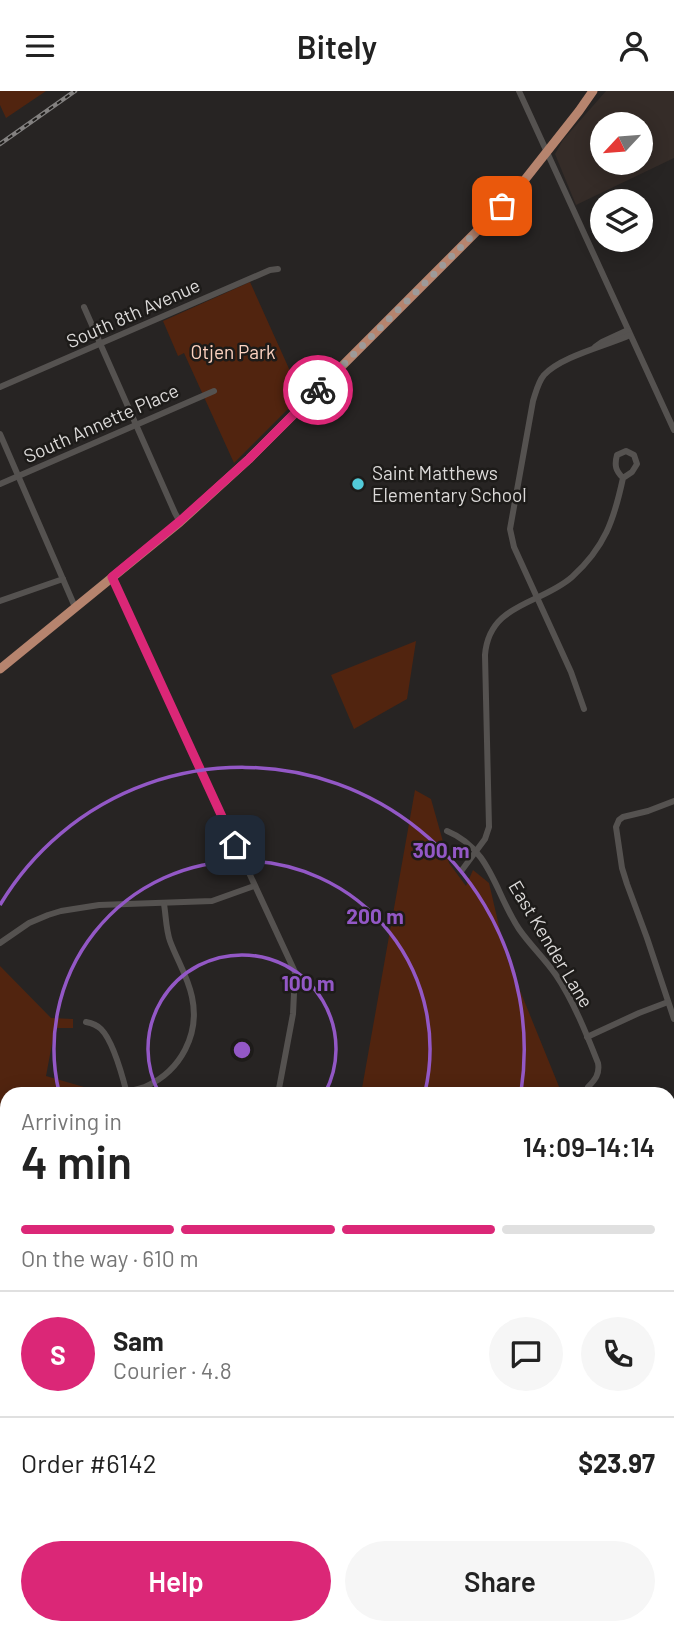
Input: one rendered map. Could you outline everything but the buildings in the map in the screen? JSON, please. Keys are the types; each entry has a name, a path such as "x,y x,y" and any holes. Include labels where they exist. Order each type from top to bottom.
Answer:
{"main road":[{"path":"0,669 180,521 249,459 512,195 593,91"},
{"path":"579,111 601,91"}],"street":[{"path":"519,91 674,430"},
{"name":"South 8th Avenue","path":"0,387 270,270 278,269"},
{"path":"84,307 174,513 180,521"},
{"path":"584,709 578,688 514,547 510,529 533,401 542,377 602,342 629,332"},
{"name":"South Annette Place","path":"0,484 214,391"},
{"path":"0,435 75,607"},
{"path":"462,870 477,852 487,833 490,813 486,645 491,632 503,616 555,589 571,577 595,551 614,516 623,478"},
{"path":"112,577 296,972 293,1014 279,1087"},
{"path":"0,601 63,579"},
{"path":"674,801 625,816 619,820 616,827 622,868 674,1019"},
{"name":"East Kender Lane","path":"447,831 464,839 477,852 487,866 516,925 564,987 599,1068 587,1087"},
{"path":"0,943 29,923 48,915 99,905 212,901 254,886"},
{"path":"144,1087 170,1071 185,1053 193,1026 193,1000 188,980 169,939 164,904"},
{"path":"587,1037 668,1002"},
{"path":"86,1022 98,1026 104,1032 125,1087"}],"shaded area":[{"path":"606,91 674,91 674,158 653,168 653,112 590,112 590,175 639,175 609,189 590,189 590,198 576,205 555,154 563,140"}],"green space":[{"path":"0,91 46,91 6,118 0,105"},
{"name":"Otjen Park","path":"250,282 295,382 304,393 234,463 184,353 178,356 163,321"},
{"path":"416,641 407,699 354,729 331,675"},
{"path":"415,790 431,799 449,863 466,886 473,870 489,883 506,956 559,1087 362,1087"},
{"path":"0,966 51,1018 73,1019 73,1028 55,1028 46,1076 84,1087 0,1087"}],"railway":[{"path":"0,144 75,91"}],"way so far":[{"path":"318,390 502,206"}],"place":[{"name":"Saint Matthews Elementary School","path":"358,484"}],"route":[{"path":"235,845 112,577 249,459 318,390"}]}
